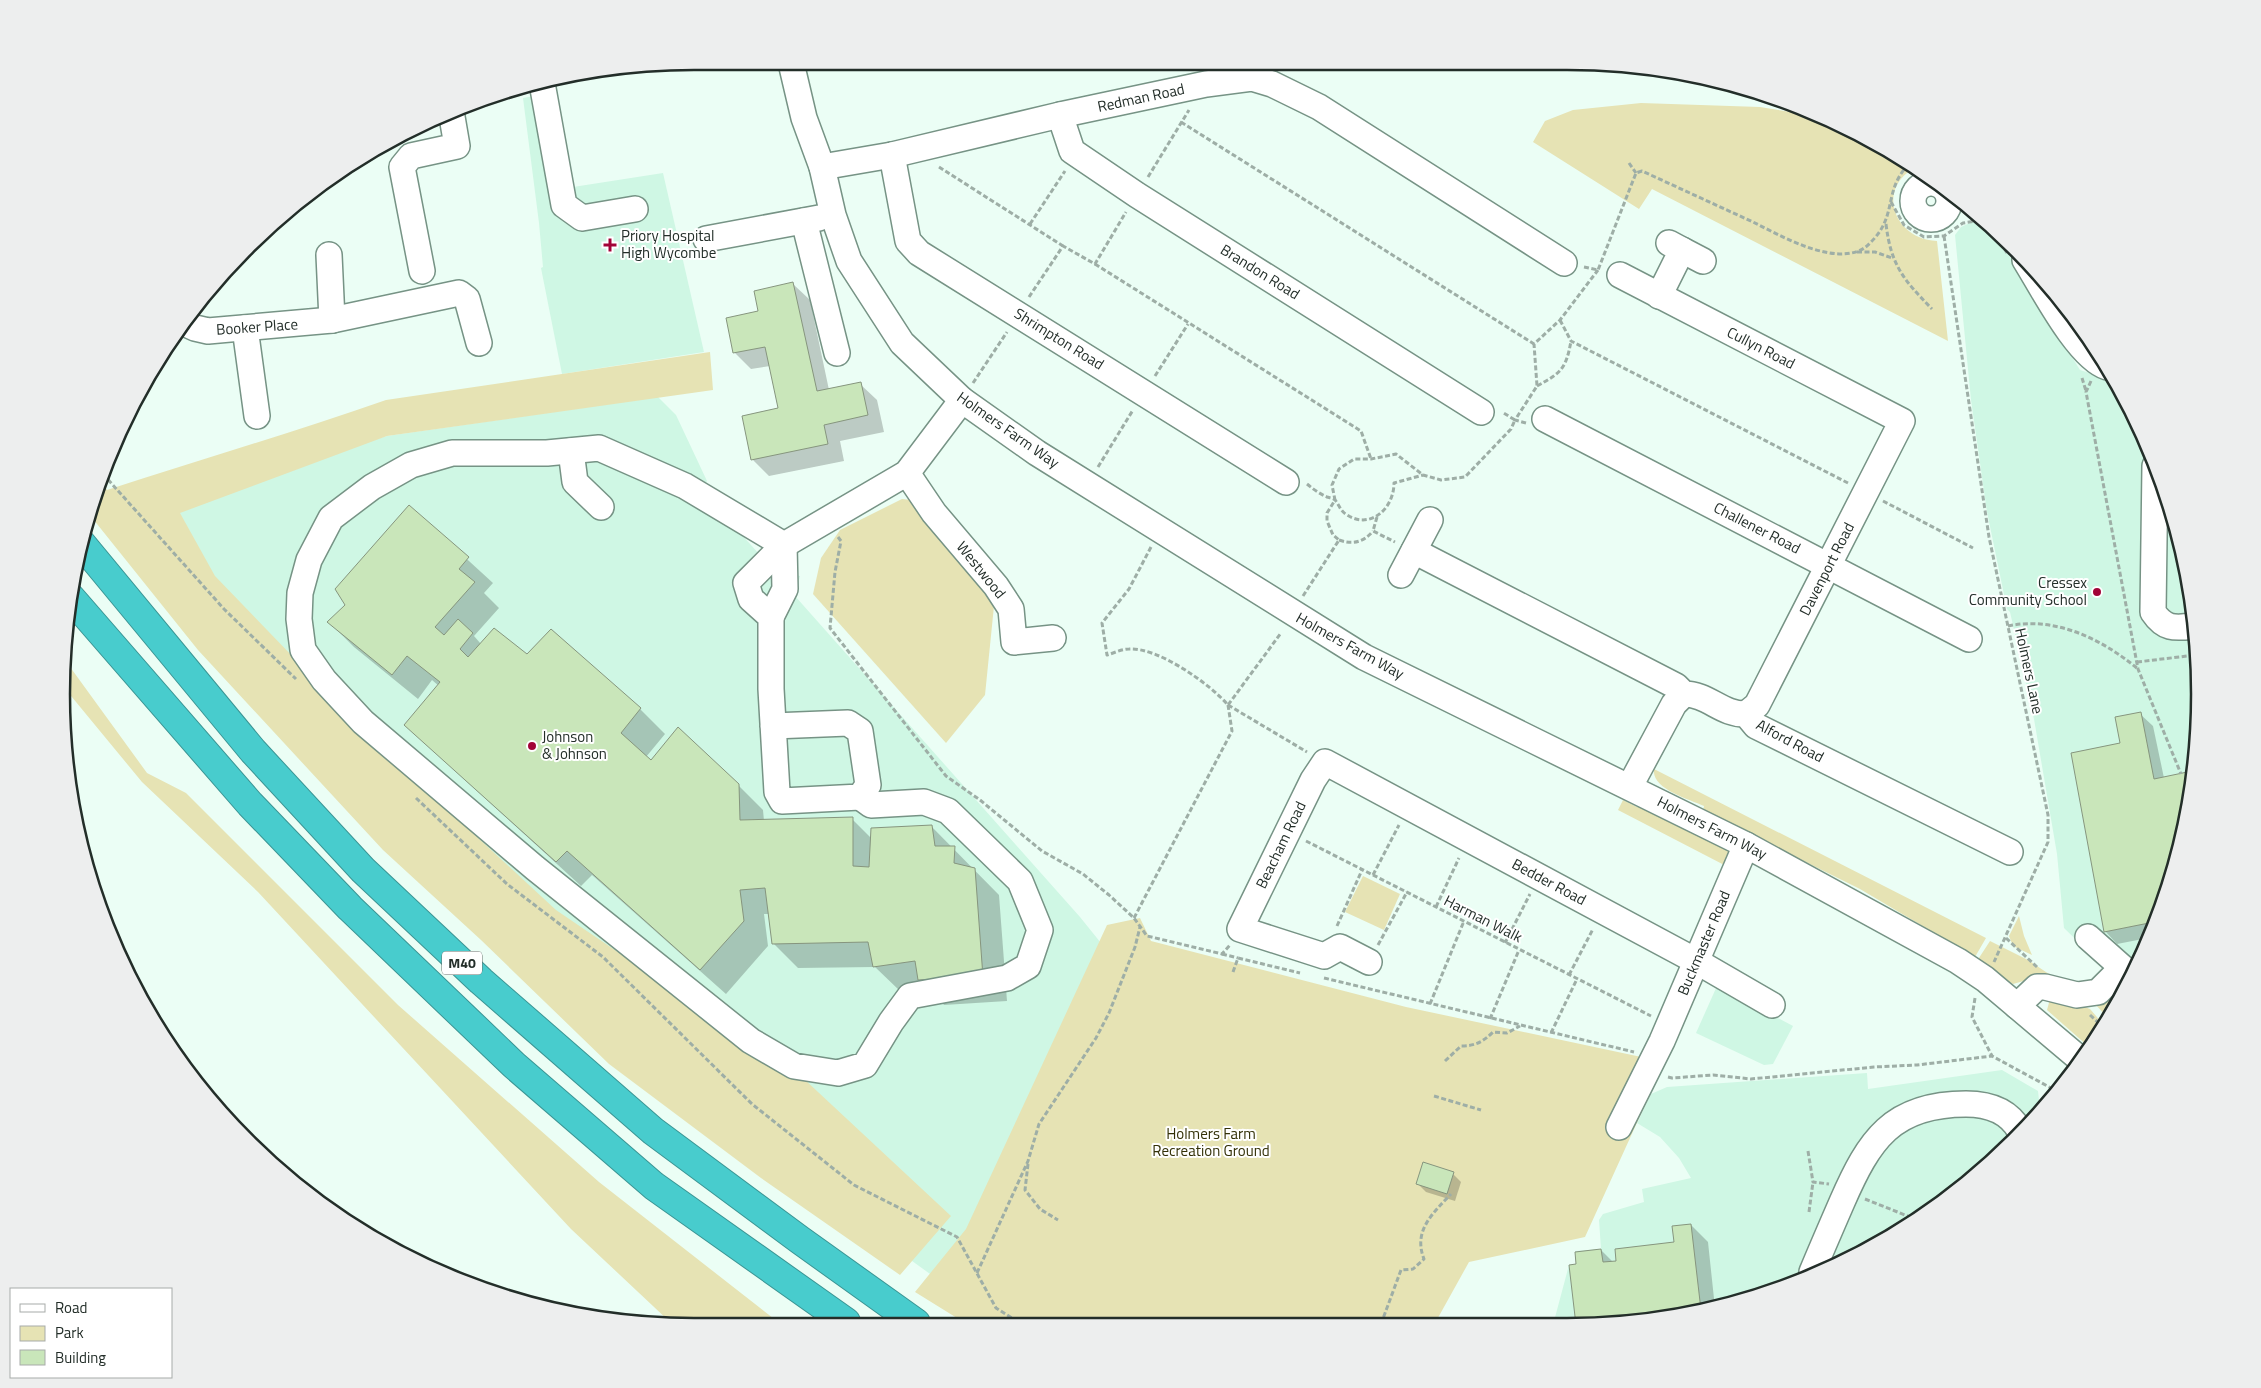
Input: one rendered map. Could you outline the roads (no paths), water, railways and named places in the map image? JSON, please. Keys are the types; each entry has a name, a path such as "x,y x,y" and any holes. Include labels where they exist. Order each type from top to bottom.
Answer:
{"highway":[{"name":"M40","path":"87,551 253,751 363,870 481,981 653,1131 909,1318"},
{"name":"M40","path":"76,604 250,804 350,908 507,1058 654,1186 840,1318"}],"street":[{"name":"Holmers Farm Way","path":"793,70 804,118 822,167 833,215 849,261 902,343 962,400 1037,453 1364,657 1746,844 1958,961 1985,979 2076,1055"},
{"name":"Redman Road","path":"822,167 892,155 1060,115 1206,84 1252,78 1272,84 1319,107 1564,263"},
{"path":"543,89 564,205 582,218 635,210"},
{"name":"Brandon Road","path":"1060,115 1072,151 1076,154 1137,195 1481,412"},
{"path":"422,271 402,167 411,156 457,146 453,118"},
{"name":"Shrimpton Road","path":"892,155 908,241 919,253 1286,482"},
{"path":"706,239 833,215"},
{"path":"804,221 837,353"},
{"path":"1659,296 1685,251"},
{"path":"329,255 332,320"},
{"name":"Cullyn Road","path":"1609,273 1659,296 1902,421"},
{"name":"Booker Place","path":"190,326 208,331 332,320 459,293 467,299 479,343"},
{"path":"2051,301 2081,348 2091,356"},
{"path":"245,328 256,416"},
{"path":"771,617 752,599 746,583 794,539 907,473 962,400"},
{"name":"Challener Road","path":"1545,419 1969,639"},
{"name":"Davenport Road","path":"1746,714 1757,705 1830,566 1902,421"},
{"path":"598,448 685,486 794,539 785,588 771,617 770,689 777,792 782,801 860,797 872,805 924,802 948,811 1020,882 1040,930 1028,966 1007,978 910,996 891,1022 865,1065 838,1073 794,1066 751,1041 535,868 363,722 324,680 303,650 299,619 300,593 309,560 331,518 372,486 411,465 452,453 572,461 598,448"},
{"path":"572,461 584,478 601,492 599,508"},
{"name":"Westwood","path":"907,473 934,513 996,586 1011,609 1014,642 1053,638"},
{"path":"2155,484 2153,612 2160,623 2170,627 2187,626"},
{"path":"1401,575 1430,520"},
{"name":"Alford Road","path":"1414,551 1676,686 1684,694 1695,694 1734,714 1746,714 1756,726 2010,852"},
{"path":"1630,786 1674,704 1684,694"},
{"path":"773,726 848,723 860,731 868,785 860,797"},
{"name":"Bedder Road","path":"1325,762 1696,961 1772,1005"},
{"name":"Beacham Road","path":"1325,762 1288,832 1233,946 1319,966 1340,947 1369,962"},
{"name":"Buckmaster Road","path":"1619,1127 1658,1049 1746,844"},
{"path":"2088,937 2127,971"},
{"path":"2017,1006 2037,987 2045,987 2077,995 2098,992 2125,974"},
{"path":"1814,1267 1858,1165 1878,1136 1890,1125 1922,1109 1953,1104 1976,1104 1997,1108 2014,1121 2017,1126"}],"place":[{"name":"Priory Hospital High Wycombe","path":"610,245"},
{"name":"Cressex Community School","path":"2097,592"},
{"name":"Johnson & Johnson","path":"532,746"}],"park label":[{"name":"Holmers Farm Recreation Ground","path":"1211,1142"}]}
